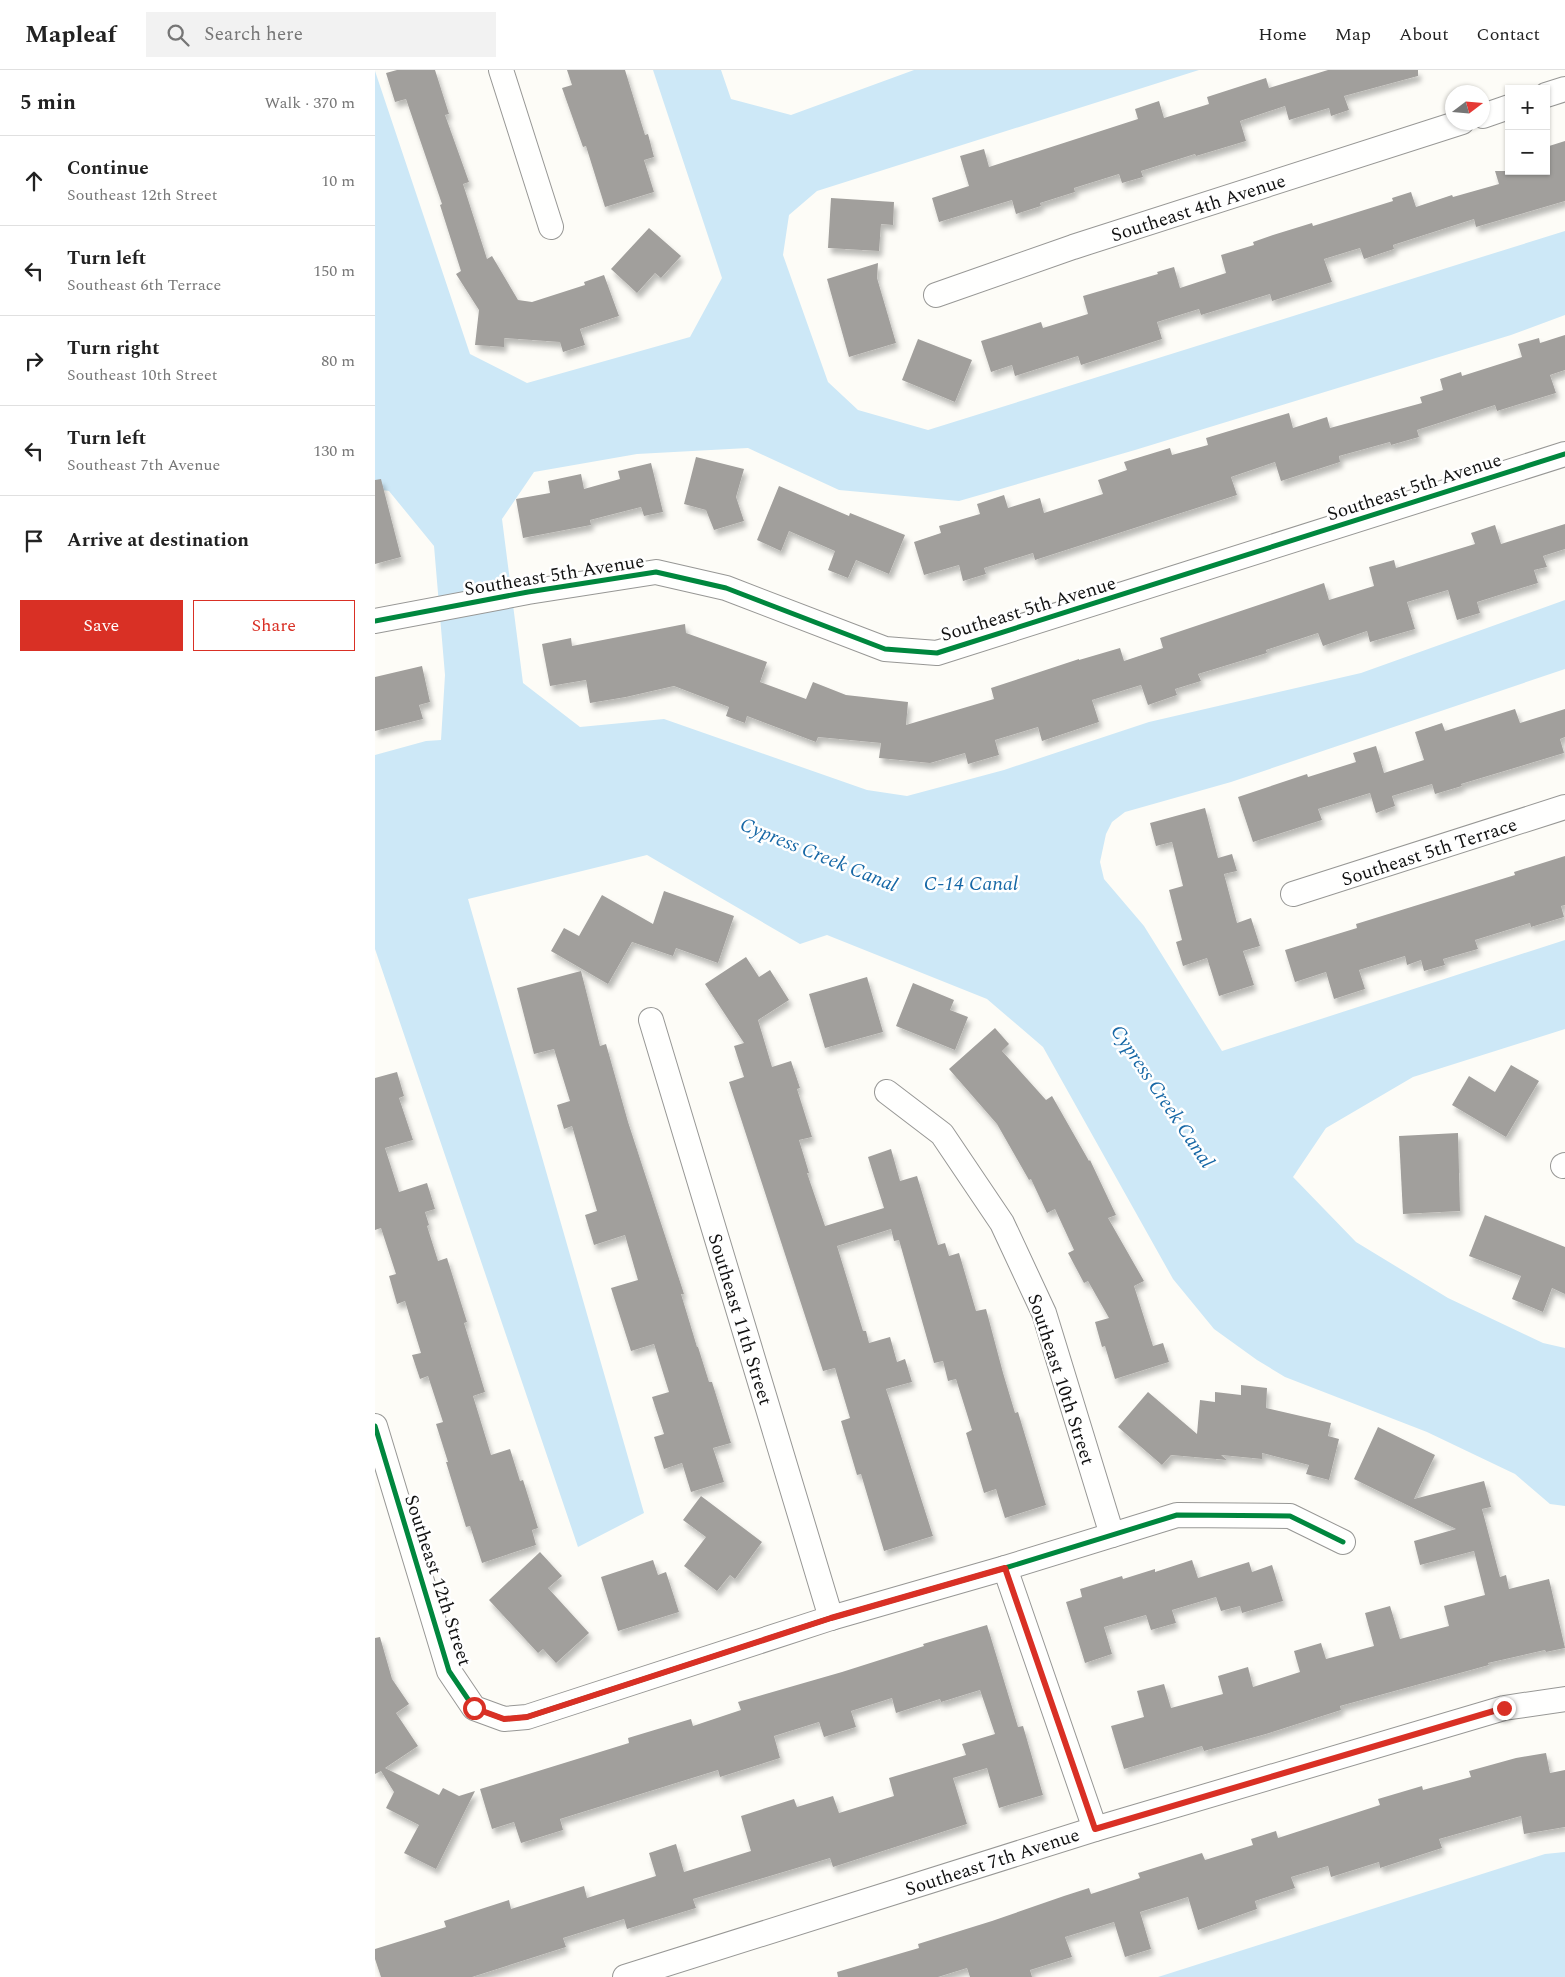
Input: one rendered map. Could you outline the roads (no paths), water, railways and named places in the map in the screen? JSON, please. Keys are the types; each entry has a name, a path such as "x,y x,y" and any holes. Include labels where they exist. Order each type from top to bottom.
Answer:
{"street":[{"path":"501,70 551,227"},
{"path":"1550,94 1565,89"},
{"path":"1490,114 1505,108"},
{"name":"Southeast 4th Avenue","path":"936,295 1073,247 1445,127"},
{"name":"Southeast 5th Avenue","path":"375,621 529,592 656,572 726,588 885,649 937,653 1565,454"},
{"name":"Southeast 5th Terrace","path":"1293,894 1565,807"},
{"name":"Southeast 11th Street","path":"651,1020 831,1618"},
{"name":"Southeast 10th Street","path":"887,1092 942,1134 1001,1223 1044,1313 1112,1535"},
{"name":"Southeast 12th Street","path":"375,1426 449,1671 474,1708 504,1719 527,1717 831,1618"},
{"path":"831,1618 1005,1568 1177,1515 1290,1516 1343,1542"},
{"path":"1005,1568 1095,1829"},
{"name":"Southeast 7th Avenue","path":"625,1977 1095,1829 1504,1708 1565,1699"}],"water":[{"path":"653,70 721,70 731,99 791,115 914,70 1199,70 817,191 789,215 783,255 828,382 858,410 928,430 1565,231 1565,315 1511,335 1135,450 959,501 839,490 748,448 637,454 534,472 502,519 523,683 580,727 664,719 867,790 907,796 1004,770 1149,722 1361,673 1565,600 1565,669 1231,782 1125,812 1112,822 1106,834 1100,862 1104,879 1144,926 1222,1051 1565,940 1565,1029 1413,1077 1326,1128 1293,1177 1356,1242 1448,1298 1543,1343 1565,1348 1565,1506 1550,1504 1515,1474 1427,1432 1285,1377 1257,1360 1214,1329 1173,1279 1043,1047 987,999 827,935 800,944 647,855 468,899 644,1513 578,1547 375,949 375,755 426,741 441,740 445,675 434,546 389,491 375,489 375,71 470,354 527,383 690,337 722,278"},
{"path":"1565,1852 1565,1977 1158,1977 1545,1854"}],"water label":[{"name":"Cypress Creek Canal","path":"819,854"},
{"name":"C-14 Canal","path":"971,883"},
{"name":"Cypress Creek Canal","path":"1163,1096"}]}
